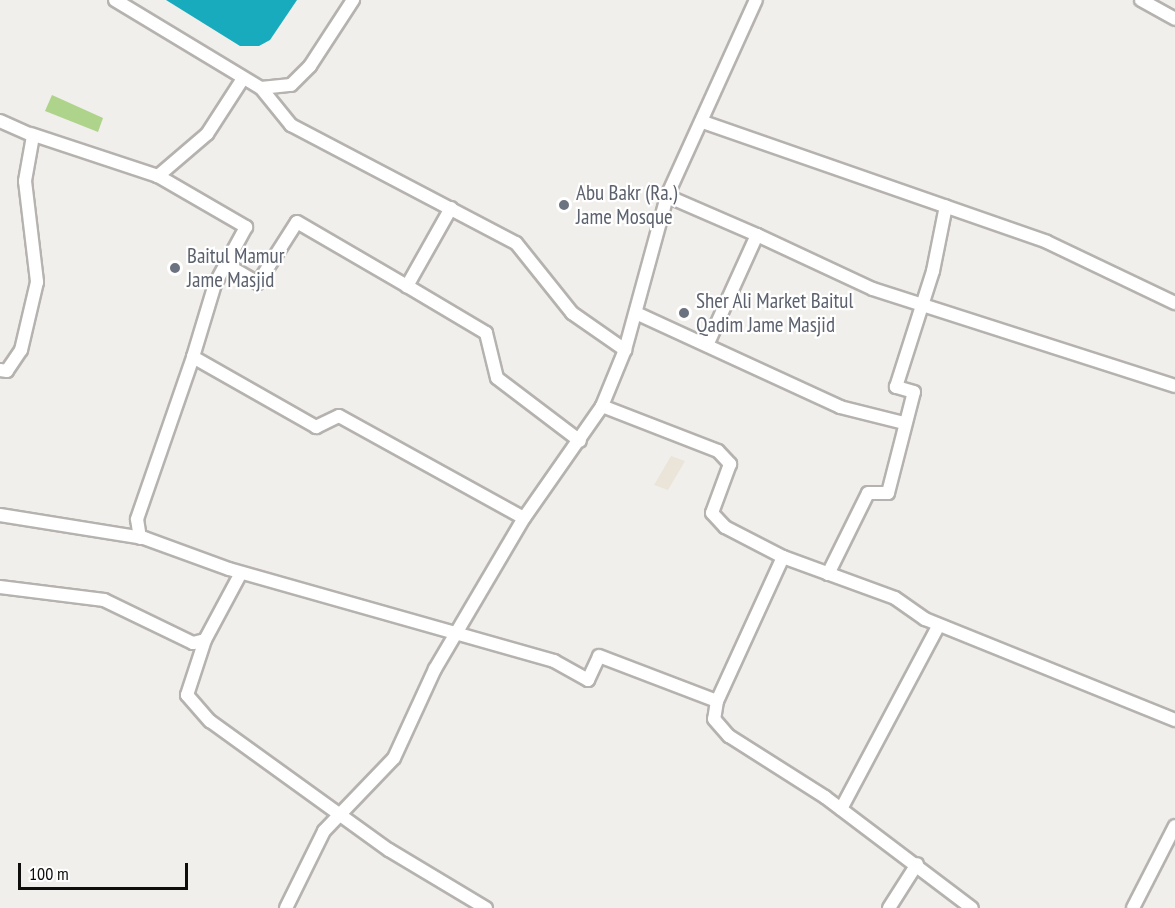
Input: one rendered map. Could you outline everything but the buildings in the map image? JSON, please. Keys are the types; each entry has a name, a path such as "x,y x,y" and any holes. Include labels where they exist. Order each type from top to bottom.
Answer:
{"street":[{"path":"115,0 242,80 261,88 291,125 516,243 572,313 625,350"},
{"path":"261,88 291,85 310,66 353,0"},
{"path":"286,908 338,814 394,758 435,669 524,518 580,441 602,406 625,350 667,196 703,122 756,0"},
{"path":"1141,0 1175,19"},
{"path":"158,176 207,134 242,80"},
{"path":"0,122 158,176 246,227 225,264 136,519 140,538"},
{"path":"703,122 1047,242 1175,303"},
{"path":"0,370 7,371 21,350 37,297 25,181 31,134"},
{"path":"667,196 758,235 835,274 1175,386"},
{"path":"828,574 868,493 888,492 904,423 914,392 896,387 924,302 946,206"},
{"path":"407,286 451,208"},
{"path":"225,264 258,283 297,222 486,333 496,378 580,441"},
{"path":"707,345 758,235"},
{"path":"636,313 840,407 904,423"},
{"path":"193,357 316,427 339,417 524,518"},
{"path":"602,406 718,451 730,464 712,513 725,527 783,557 895,598 939,625 1175,720"},
{"path":"0,515 140,538 241,573 459,631 554,661 588,680 599,656 717,701"},
{"path":"783,557 717,701 714,719 729,736 841,809 917,864 972,908"},
{"path":"241,573 205,640 187,695 228,737 338,814 486,908"},
{"path":"0,587 104,600 194,643 205,640"},
{"path":"841,809 939,625"},
{"path":"1133,908 1175,826"},
{"path":"890,908 917,864"}],"shaded area":[{"path":"671,456 685,461 668,490 654,485"}],"green space":[{"path":"52,95 103,118 98,132 45,111"}],"water":[{"path":"166,0 297,0 270,40 259,46 240,46"}],"place":[{"name":"Abu Bakr (Ra.) Jame Mosque","path":"564,205"},
{"name":"Baitul Mamur Jame Masjid","path":"175,268"},
{"name":"Sher Ali Market Baitul Qadim Jame Masjid","path":"684,313"}]}
